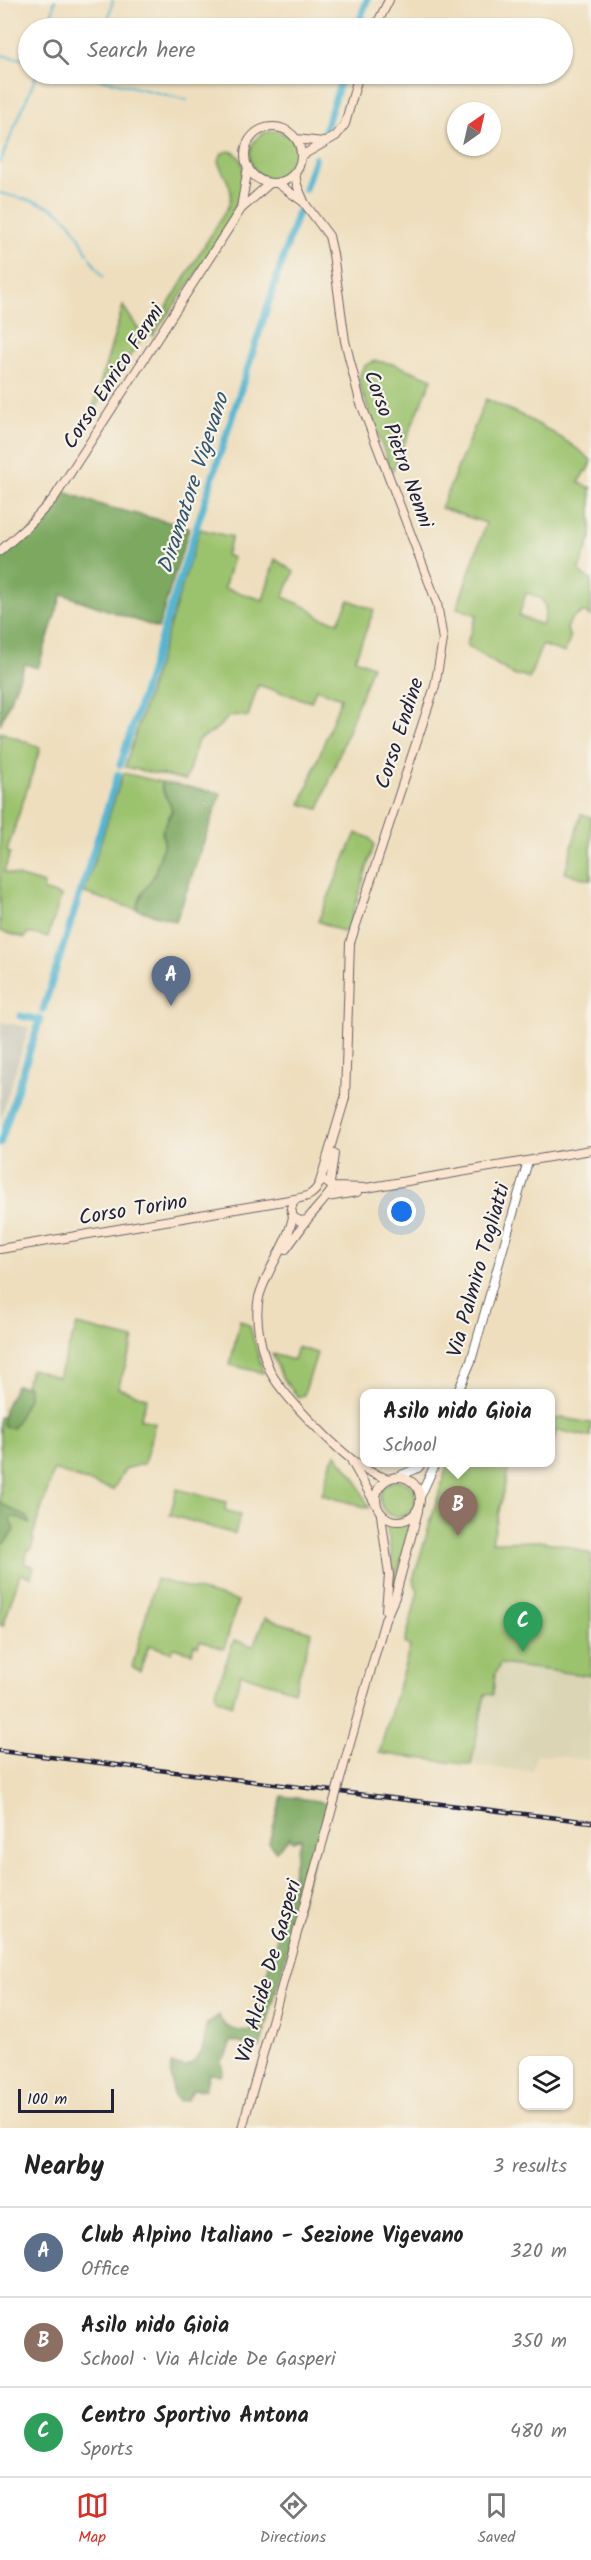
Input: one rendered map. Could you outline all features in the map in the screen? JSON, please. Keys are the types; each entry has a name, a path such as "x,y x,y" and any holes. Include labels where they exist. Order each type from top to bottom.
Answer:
{"main road":[{"path":"380,18 389,0"},
{"path":"301,156 336,136 345,124 356,84"},
{"path":"296,139 301,156 295,173 287,180 273,183 257,178 248,167 246,150 249,141 260,130 274,127 282,129 296,139 324,142"},
{"name":"Corso Enrico Fermi","path":"241,209 248,167"},
{"name":"Corso Pietro Nenni","path":"295,173 305,204 329,236 345,341 360,401 437,603 442,640"},
{"name":"Corso Enrico Fermi","path":"0,551 54,498 241,209 273,183"},
{"name":"Corso Pietro Nenni","path":"273,183 305,204"},
{"name":"Corso Endine","path":"339,1123 345,1098 350,943 435,686 442,640"},
{"path":"339,1123 333,1134 320,1182 311,1194 295,1199 288,1238 259,1298 257,1318 263,1349 271,1372 289,1397 360,1465"},
{"path":"274,1263 316,1206 327,1197 332,1185 339,1123"},
{"path":"327,1197 366,1188 591,1150"},
{"path":"320,1182 366,1188"},
{"name":"Corso Torino","path":"0,1249 272,1204 283,1199 295,1199"},
{"path":"272,1204 300,1221 307,1220"},
{"path":"347,1455 363,1479 381,1515 389,1575 385,1620"},
{"path":"362,1467 393,1478 413,1482 420,1497 395,1597 385,1620"},
{"path":"376,1505 375,1495 380,1485 393,1478"},
{"path":"381,1515 390,1521 401,1522 411,1518 418,1511"},
{"name":"Via Alcide De Gasperi","path":"242,2128 385,1620"}],"street":[{"name":"Via Palmiro Togliatti","path":"460,1389 471,1361 528,1161"},
{"path":"393,1478 419,1467"},
{"path":"420,1497 434,1467"}],"shaded area":[{"path":"0,1022 29,1027 0,1121"},
{"path":"500,1663 591,1676 590,1760 537,1754 532,1772 471,1765 485,1693 493,1695"}],"green space":[{"path":"274,131 291,138 298,155 291,172 274,179 257,172 250,155 257,138"},
{"path":"229,151 235,153 242,164 243,186 239,199 221,235 153,336 151,333 228,207 231,194 229,184 218,162 222,153"},
{"path":"123,306 141,333 141,339 91,415"},
{"path":"376,361 394,364 432,379 392,472 359,384 363,369"},
{"path":"486,399 541,426 591,460 588,471 585,471 579,482 590,488 591,486 591,537 579,570 591,580 591,617 583,612 571,619 567,629 570,638 565,653 542,645 529,679 522,675 515,676 466,645 477,615 457,608 486,523 441,508","holes":["526,593 542,600 544,604 545,613 542,625 519,616"]},
{"path":"65,492 104,506 189,527 188,532 158,628 62,594 38,668 25,664 0,725 0,558 43,520"},
{"path":"200,529 232,537 226,555 233,558 224,588 263,600 275,559 294,572 283,597 308,608 321,618 338,622 349,600 374,610 355,659 372,666 319,809 301,804 341,698 316,689 311,702 258,685 248,717 234,715 198,740 186,780 125,767"},
{"path":"0,732 40,749 7,851 10,853 4,872 44,884 43,890 61,896 48,937 27,933 25,938 0,931"},
{"path":"123,773 161,782 163,792 172,809 162,832 164,843 154,876 143,892 137,906 138,910 84,893"},
{"path":"161,782 221,793 176,921 138,910 137,906 154,876 164,843 163,829 172,812"},
{"path":"581,814 591,817 591,880 565,873"},
{"path":"356,833 370,838 374,845 348,929 343,932 318,921"},
{"path":"240,1320 250,1326 263,1373 230,1365"},
{"path":"77,1325 134,1339 118,1388 147,1398 140,1419 155,1423 144,1464 125,1469 113,1490 54,1470 32,1538 34,1539 31,1550 28,1550 24,1563 34,1567 31,1577 20,1574 3,1626 0,1625 0,1544 13,1530 9,1519 14,1516 29,1523 0,1503 0,1417 3,1418 28,1387 25,1385 31,1369 58,1377"},
{"path":"297,1347 317,1353 304,1395 298,1397 283,1379 272,1354 293,1360"},
{"path":"16,1385 28,1387 28,1398 13,1428 4,1426 3,1423 4,1410"},
{"path":"564,1418 591,1423 590,1437 556,1430 555,1434 555,1419"},
{"path":"336,1454 356,1479 369,1508 322,1495 332,1459"},
{"path":"447,1467 509,1467 492,1542 540,1541 564,1545 591,1554 591,1676 500,1664 495,1675 493,1695 485,1694 471,1765 379,1753 410,1647 405,1643 418,1591 413,1580"},
{"path":"398,1481 411,1486 416,1499 411,1512 398,1517 385,1512 380,1499 385,1486"},
{"path":"177,1489 226,1502 225,1510 240,1515 235,1534 170,1515"},
{"path":"0,1503 27,1517 30,1524 14,1516 10,1519 14,1530 6,1542 0,1544"},
{"path":"386,1522 403,1525 412,1522 393,1590 392,1558"},
{"path":"156,1579 238,1601 224,1649 200,1641 198,1646 194,1645 192,1653 173,1648 171,1652 149,1645 140,1671 132,1667"},
{"path":"265,1618 312,1632 294,1691 241,1674 232,1705 217,1699 215,1694 234,1640 253,1646"},
{"path":"282,1796 318,1801 328,1805 260,2048 231,2041 226,2055 221,2060 223,2072 221,2075 209,2074 205,2089 193,2090 187,2100 179,2101 173,2095 171,2064 186,2067 200,2055 206,2025 219,2015 227,2026 250,2032 293,1881 294,1863 301,1838 293,1841 290,1837 276,1851 269,1842"}],"waterway":[{"path":"51,18 55,0"},
{"path":"108,18 113,0"},
{"name":"Diramatore Vigevano","path":"361,18 367,0"},
{"path":"0,55 18,58"},
{"path":"0,162 33,84"},
{"path":"122,84 187,100"},
{"name":"Diramatore Vigevano","path":"325,130 340,84"},
{"name":"Diramatore Vigevano","path":"305,189 315,158"},
{"path":"0,193 35,202 60,213 73,226 88,254"},
{"name":"Diramatore Vigevano","path":"120,765 298,212"},
{"path":"90,258 103,277"},
{"name":"Diramatore Vigevano","path":"43,1010 118,774"},
{"path":"20,1016 40,1020"},
{"name":"Diramatore Vigevano","path":"0,1144 40,1019"}],"railway":[{"path":"0,1751 591,1822"}],"place":[{"name":"Club Alpino Italiano - Sezione Vigevano","path":"171,1006"},
{"name":"Asilo nido Gioia","path":"458,1536"},
{"name":"Centro Sportivo Antona","path":"523,1652"}]}
